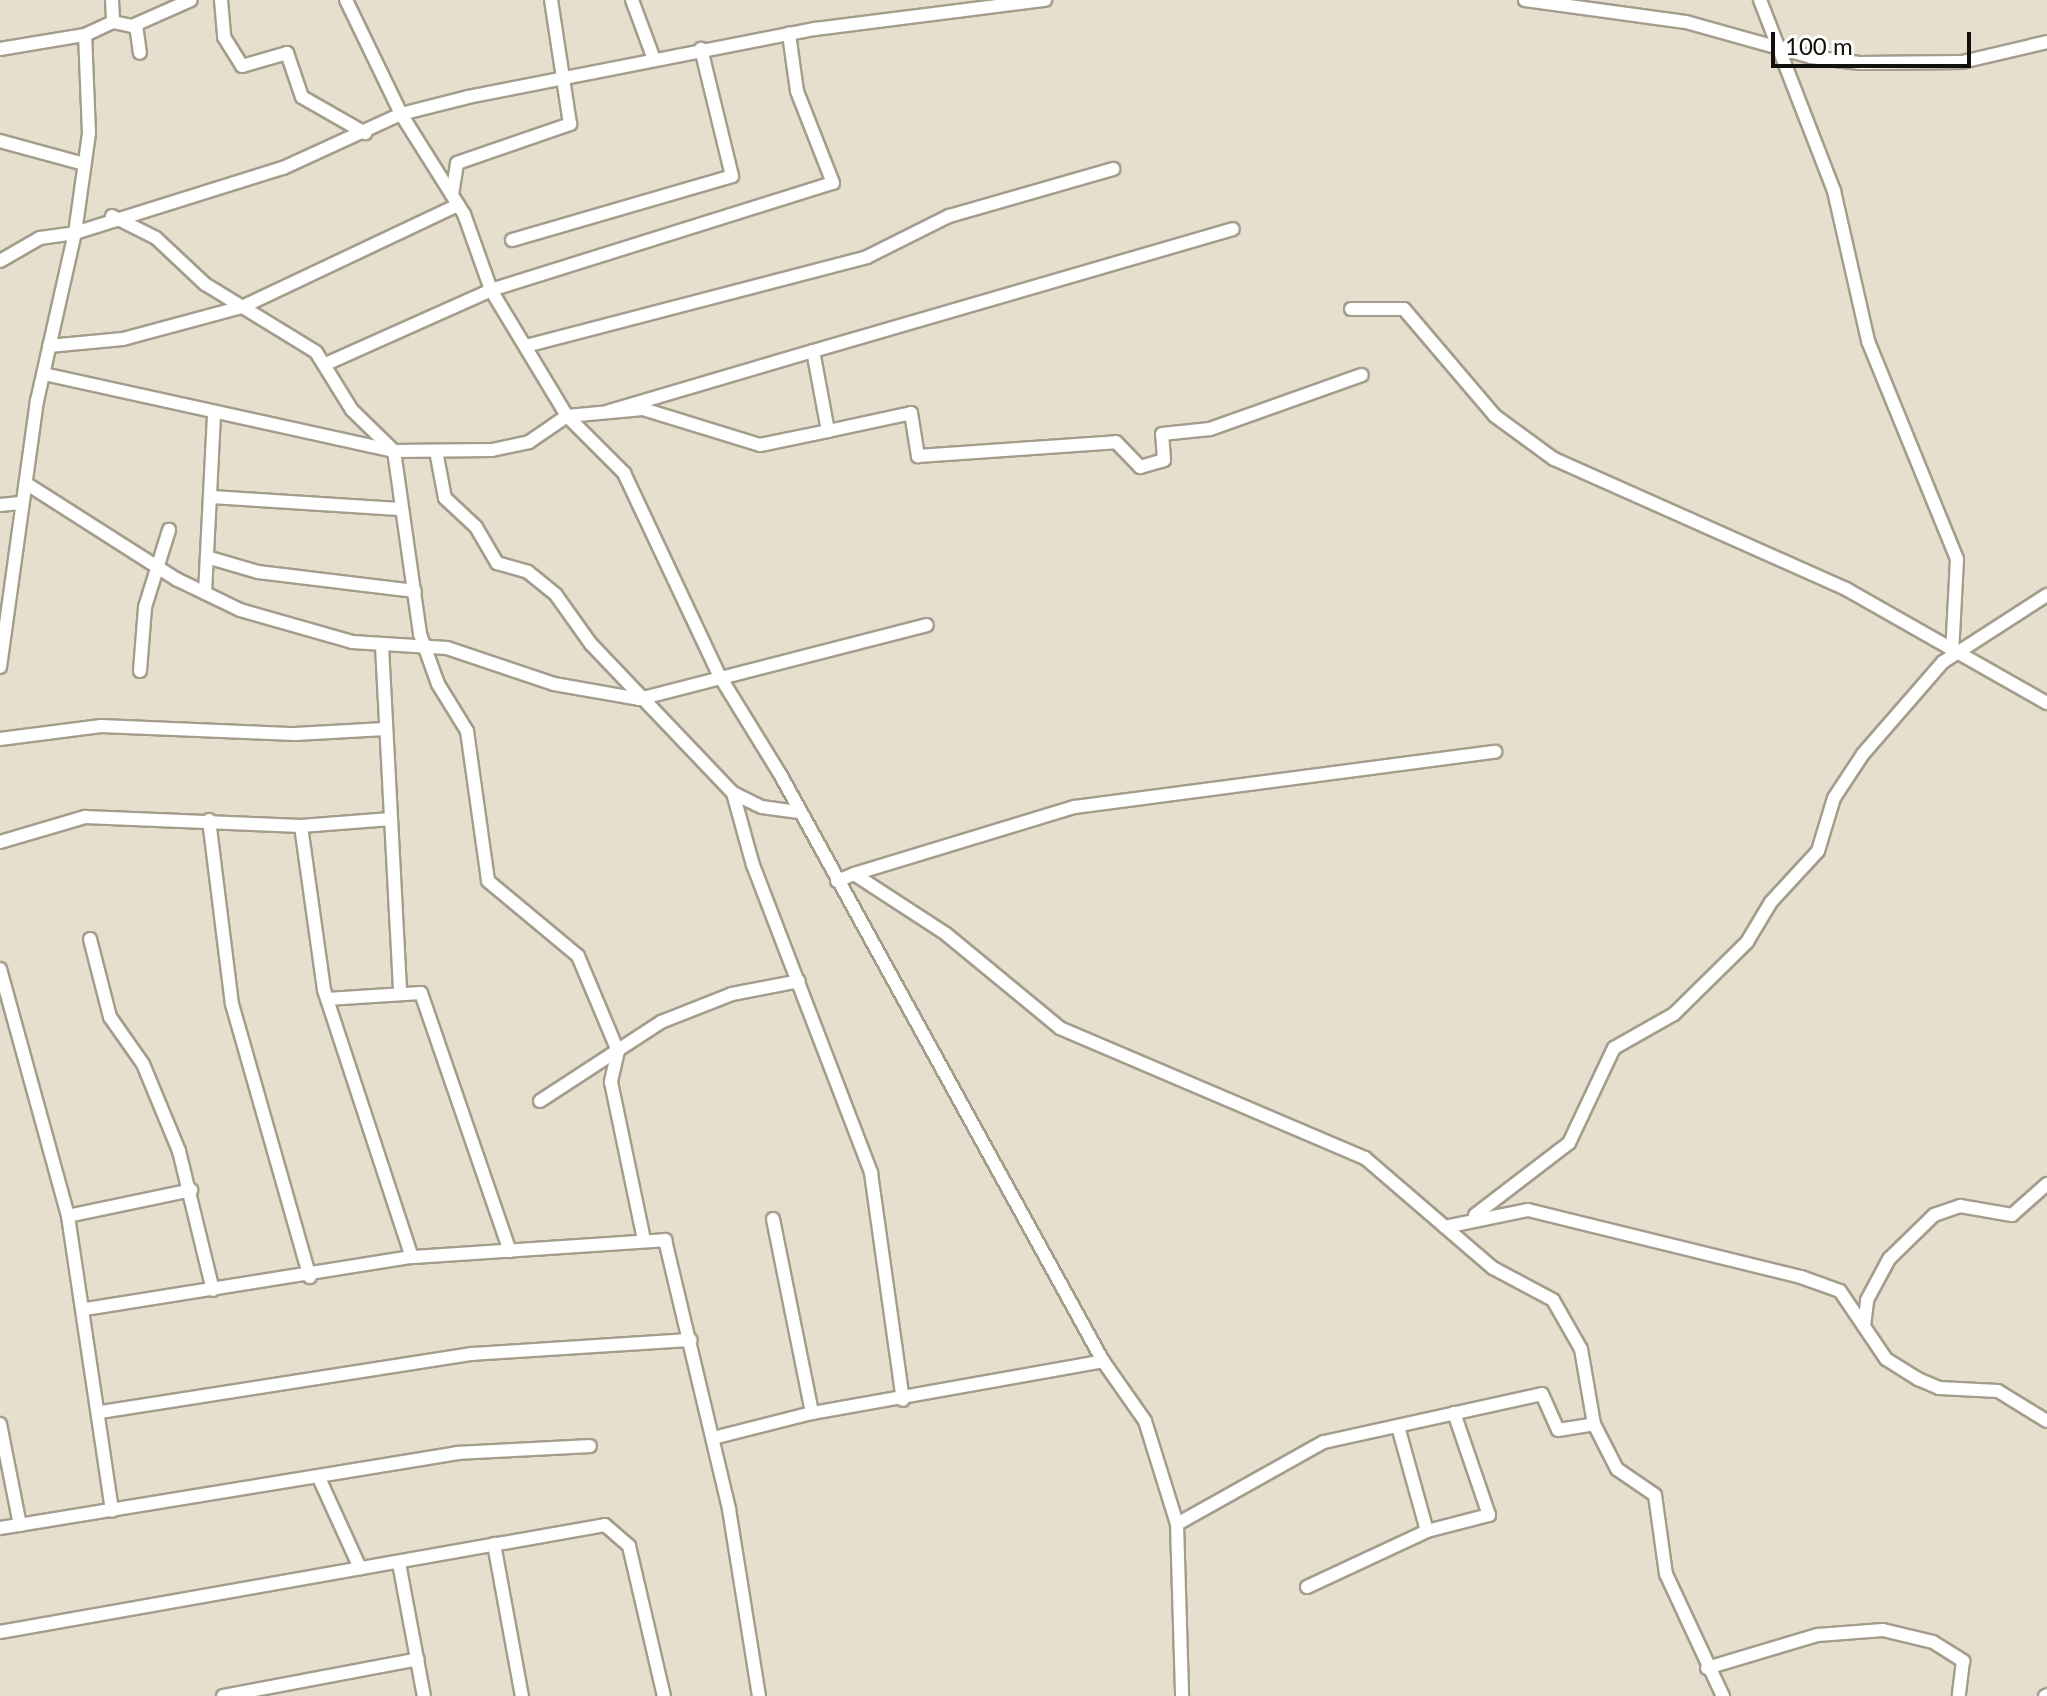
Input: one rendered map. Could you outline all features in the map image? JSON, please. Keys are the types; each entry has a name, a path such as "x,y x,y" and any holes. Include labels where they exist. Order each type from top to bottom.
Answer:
{"street":[{"path":"112,0 113,22"},
{"path":"0,49 85,35 113,22 136,25 191,0"},
{"path":"221,0 224,37 242,66 287,53 302,97 365,133"},
{"path":"346,0 401,114 455,200 491,290 567,416 624,473 719,675 799,812 1103,1361 1145,1421 1177,1524 1182,1696"},
{"path":"455,200 457,163 570,124 551,0"},
{"path":"632,0 654,59"},
{"path":"0,261 40,238 75,233 112,216 283,168 401,114 701,49 789,34 1045,0"},
{"path":"1525,0 1686,22 1779,48 1860,63 1962,62 2047,42"},
{"path":"1760,0 1834,191 1868,341 1957,559 1952,654"},
{"path":"136,25 140,53"},
{"path":"328,363 491,290 833,183 797,91 789,34"},
{"path":"0,667 20,503 27,484 49,346 75,233 84,164 85,35"},
{"path":"512,240 732,176 701,49"},
{"path":"0,141 84,164"},
{"path":"526,346 867,257 949,216 1113,169"},
{"path":"49,346 123,339 242,307 455,200"},
{"path":"112,216 156,238 242,307 328,363 352,410 394,451 399,509 428,646 438,684 467,731 488,881 578,956 617,1049 611,1082 644,1240"},
{"path":"609,411 1233,229"},
{"path":"1351,309 1404,309 1495,416 1554,459 1846,589 1952,654 2047,703"},
{"path":"813,351 828,431"},
{"path":"44,374 214,417 394,451 436,451 529,442 567,416 609,411 643,409 760,445 911,413 918,456 1116,442 1140,467 1164,460 1162,434 1210,429 1362,375"},
{"path":"205,593 210,558 214,417"},
{"path":"436,451 445,498 476,527 497,563 528,572 556,595 639,699 733,793 762,807 799,812"},
{"path":"27,484 159,569 240,610 382,646 428,646 554,684 639,699 719,675 927,625"},
{"path":"212,497 399,509"},
{"path":"0,505 20,503"},
{"path":"140,671 145,607 169,530"},
{"path":"210,558 258,572 415,591"},
{"path":"1445,1227 1475,1215 1569,1143 1614,1048 1674,1014 1747,942 1771,902 1818,851 1834,798 1863,754 1952,654 2047,595"},
{"path":"382,646 400,994"},
{"path":"0,739 101,726 295,734 385,729"},
{"path":"837,881 1075,807 1495,752"},
{"path":"733,793 871,1173 903,1400"},
{"path":"0,842 85,817 301,826 391,819"},
{"path":"209,820 232,1004 310,1277"},
{"path":"301,826 327,999 412,1257"},
{"path":"854,874 946,934 1060,1028 1365,1158 1493,1268 1553,1300 1581,1349 1594,1424 1617,1469 1655,1495 1666,1574 1707,1668 1723,1696"},
{"path":"90,939 110,1017 143,1064 191,1190 213,1290"},
{"path":"0,969 68,1216 86,1309 112,1511"},
{"path":"540,1101 617,1049 732,994 799,981"},
{"path":"327,999 421,993 510,1251"},
{"path":"1864,1326 1867,1300 1889,1259 1934,1215 1960,1206 2012,1215 2047,1184"},
{"path":"68,1216 191,1190"},
{"path":"1475,1215 1528,1210 1585,1220 1655,1245 1801,1277 1840,1291 1886,1359 1939,1388 1998,1391 2047,1421"},
{"path":"773,1219 812,1413"},
{"path":"86,1309 310,1277 412,1257 665,1240 670,1249 713,1438 759,1696"},
{"path":"101,1412 457,1355 691,1340"},
{"path":"713,1438 812,1413 903,1400 1103,1361"},
{"path":"1177,1524 1324,1442 1399,1430 1454,1413 1542,1394 1558,1430 1594,1424"},
{"path":"1307,1587 1427,1531 1489,1515 1454,1413"},
{"path":"0,1424 20,1525"},
{"path":"1399,1430 1427,1531"},
{"path":"0,1528 457,1453 590,1446"},
{"path":"319,1478 360,1568"},
{"path":"0,1632 399,1563 588,1525 618,1531 640,1580 664,1696"},
{"path":"494,1544 522,1696"},
{"path":"399,1563 424,1696"},
{"path":"1707,1668 1818,1635 1883,1630 1933,1642 1963,1661 1959,1696"},
{"path":"223,1696 418,1659"}]}
